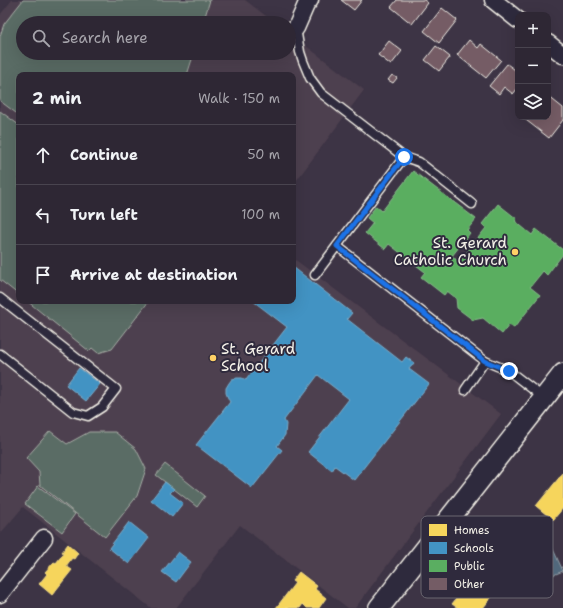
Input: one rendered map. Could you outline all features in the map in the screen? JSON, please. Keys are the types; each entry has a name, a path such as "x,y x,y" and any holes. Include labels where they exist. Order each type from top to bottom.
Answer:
{"street":[{"path":"296,28 306,5 310,0"},
{"path":"493,0 515,18"},
{"path":"551,45 563,55"},
{"path":"451,516 563,374"},
{"path":"0,594 44,538"},
{"path":"379,608 421,555"}],"lane":[{"path":"296,28 303,61 310,78 321,93 404,157 419,162 472,204"},
{"path":"315,275 404,157"},
{"path":"337,246 485,361 509,371 544,398"},
{"path":"0,298 116,389 102,407 88,416 72,412 0,354"},
{"path":"465,390 485,361"}],"shaded area":[{"name":"St. Gerard School","path":"12,0 245,0 266,16 16,16 16,60 296,60 296,38 364,90 296,181 296,72 16,72 16,304 296,304 296,260 501,414 424,516 421,516 421,520 355,608 348,608 240,525 176,608 151,608 23,507 0,534 0,15"}],"green space":[{"path":"23,0 210,0 205,16 16,16 16,60 192,60 188,72 16,72 16,113 0,101 0,36 4,24"},
{"path":"0,111 16,123 16,293 0,280"},
{"path":"31,304 147,304 112,349 98,353 92,348 89,351"},
{"path":"50,431 67,444 89,432 115,432 136,449 146,469 137,496 105,537 40,485 39,472 26,458"},
{"path":"165,464 205,496 197,507 156,475"},
{"path":"38,486 75,514 62,532 25,504"}],"water":[{"path":"553,549 563,571 553,575"}],"building: Homes":[{"path":"563,473 563,508 553,520 553,516 548,516 536,506"},
{"path":"68,544 78,553 66,566 72,570 52,595 39,584 47,574 45,572 54,562 56,563 64,553 62,552"},
{"path":"299,572 317,586 315,589 326,598 319,608 307,608 303,604 300,608 276,608 295,583 292,581"},
{"path":"457,598 491,598 483,608 458,608 452,604"}],"building: Schools":[{"path":"296,269 352,313 347,319 402,362 406,357 414,363 409,369 429,384 354,480 335,466 332,471 308,452 349,399 318,375 284,420 286,424 285,435 277,446 282,450 252,488 196,445 230,402 226,393 226,388 232,379 242,378 246,380 287,327 257,304 296,304"},
{"path":"79,368 100,384 86,401 66,385"},
{"path":"165,482 174,489 170,493 183,503 172,517 151,500"},
{"path":"129,522 149,538 129,564 109,548"},
{"path":"178,552 191,562 176,582 162,572"}],"building: Public":[{"name":"St. Gerard Catholic Church","path":"413,171 476,219 467,230 470,233 452,256 459,262 486,228 482,224 498,204 517,219 515,221 532,235 536,229 563,250 563,254 547,275 543,271 530,287 540,295 514,328 509,325 502,334 483,318 473,320 457,308 456,298 447,291 444,295 421,277 425,272 389,244 385,249 365,233 373,223 367,218 376,206 382,211"}],"building: Other":[{"path":"341,0 362,0 354,10"},
{"path":"397,0 424,0 428,3 412,24 391,7"},
{"path":"442,8 457,20 439,43 424,31"},
{"path":"469,40 478,48 481,44 501,60 486,78 457,55"},
{"path":"389,41 402,51 391,65 378,55"},
{"path":"436,46 450,57 439,71 425,60"},
{"path":"507,64 515,70 515,92 513,94 504,87 499,94 489,86"},
{"path":"392,75 397,78 393,83 388,80"},
{"path":"551,98 563,108 563,120 549,138 526,120 551,120"}],"place":[{"name":"St. Gerard Catholic Church","path":"515,252"},
{"name":"St. Gerard School","path":"213,358"}],"route":[{"path":"404,157 337,246 485,361 509,371"}]}
